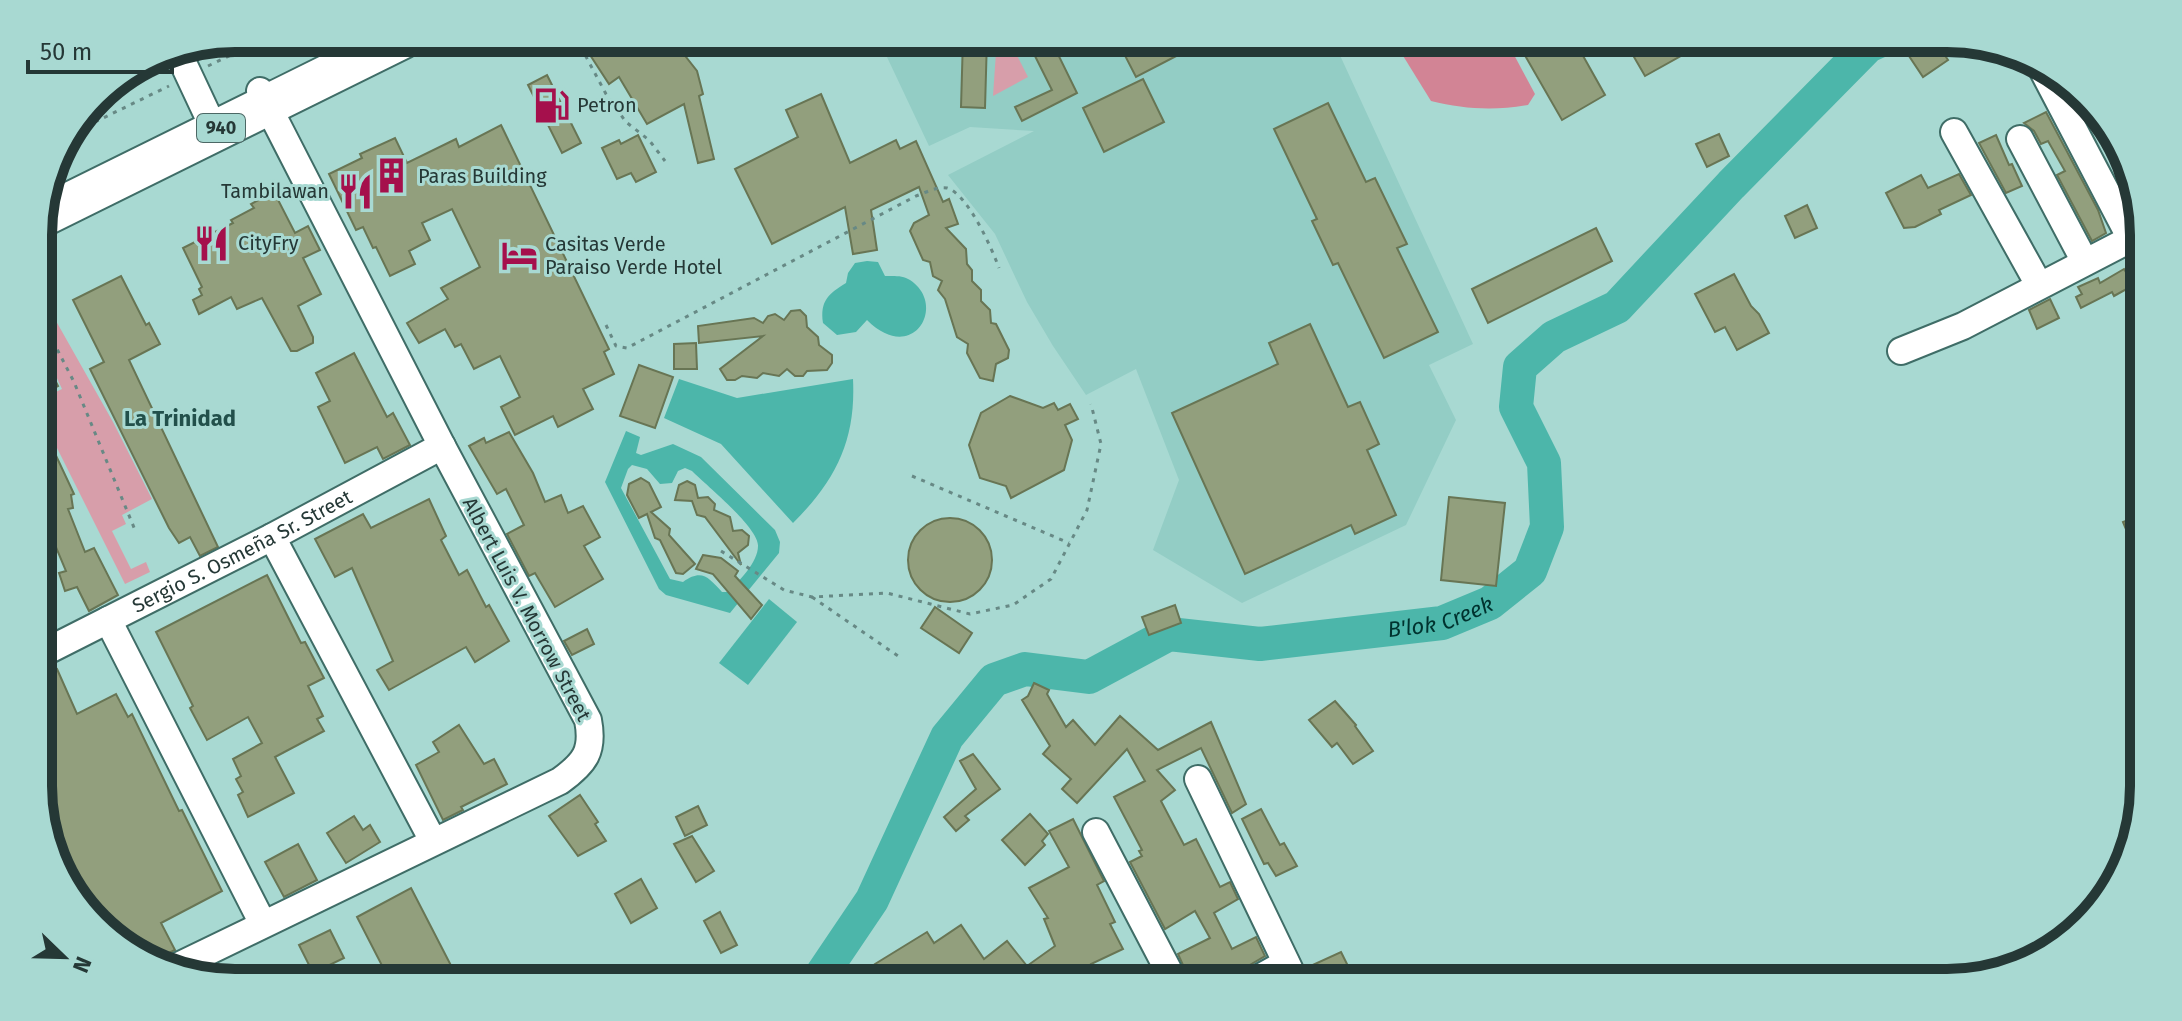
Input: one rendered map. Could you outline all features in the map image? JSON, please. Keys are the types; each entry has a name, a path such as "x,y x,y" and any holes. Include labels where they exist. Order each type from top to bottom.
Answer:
{"highway":[{"name":"940","path":"264,97 340,52"},
{"name":"940","path":"59,187 370,52"},
{"name":"940","path":"54,209 211,122"}],"street":[{"path":"182,60 211,122"},
{"path":"2052,86 2129,222"},
{"name":"Albert Luis V. Morrow Street","path":"186,962 560,781 576,769 587,755 591,738 588,720 442,446 264,97"},
{"path":"1954,132 2039,285"},
{"path":"2020,139 2085,262"},
{"path":"1901,351 1963,326 2130,240"},
{"name":"Sergio S. Osmeña Sr. Street","path":"52,648 272,537 442,446"},
{"path":"272,537 433,841"},
{"path":"108,620 263,924"},
{"path":"1198,779 1289,969"},
{"path":"1096,832 1168,969"}],"path":[{"path":"90,124 238,52"},
{"path":"584,52 606,94 626,122 649,140 665,161"},
{"path":"606,325 616,346 627,348 916,196 938,188 954,192 968,209 987,238 999,268"},
{"path":"52,339 74,382 135,530"},
{"path":"721,551 784,590 812,597 887,593 970,614 1013,605 1051,579 1087,510 1101,444 1091,404"},
{"path":"912,476 1069,543"},
{"path":"812,597 898,656"}],"shaded area":[{"path":"885,52 1338,52 1473,344 1429,365 1456,420 1406,525 1242,603 1153,550 1179,480 1136,369 1086,395 1027,302 995,234 948,175 1034,131 970,127 929,146"},
{"path":"996,52 1015,52 1028,77 993,96"},
{"path":"1401,52 1512,52 1535,94 1528,105 1503,108 1467,107 1431,101"},
{"path":"215,53 195,63 192,57"},
{"path":"878,262 885,276 907,278 921,291 926,303 925,316 920,327 911,334 898,337 884,333 867,320 856,332 837,335 823,323 827,299 846,283 855,263"},
{"path":"52,314 152,499 122,515 126,524 112,531 131,569 146,562 150,572 125,584 52,438 52,394 62,389 52,367"},
{"path":"679,379 737,398 853,379 851,421 840,458 821,491 793,523 721,444 664,418"},
{"path":"626,431 640,437 636,453 641,455 673,444 701,457 775,530 780,542 779,553 730,613 666,595 659,589 605,482","holes":["632,465 647,469 660,484 672,483 678,471 685,468 692,471 731,507 756,538 755,559 727,592 722,592 705,576 695,576 683,582 670,579 621,488"]},
{"path":"769,599 797,622 748,685 719,663"}],"building":[{"path":"588,52 682,52 697,71 703,94 699,96 714,159 698,163 684,104 647,124 619,77 609,84"},
{"path":"963,52 987,52 985,108 961,107"},
{"path":"1033,52 1057,52 1077,93 1022,121 1015,107 1052,90"},
{"path":"1123,52 1184,52 1136,77"},
{"path":"1523,52 1581,52 1605,95 1562,120"},
{"path":"1631,52 1685,52 1686,53 1645,76"},
{"path":"1915,52 1943,52 1948,60 1923,77 1909,56"},
{"path":"547,75 581,143 562,153 528,85"},
{"path":"1143,79 1164,122 1104,152 1083,108"},
{"path":"821,94 850,163 896,140 900,149 916,141 943,202 949,199 958,224 946,228 966,249 972,281 981,290 981,301 990,310 991,323 996,324 1009,350 1008,358 996,364 993,381 980,378 967,353 968,344 957,337 945,299 938,290 942,281 933,276 930,262 923,260 910,231 914,223 929,215 919,187 871,210 877,250 853,254 845,207 772,244 735,169 798,137 786,110"},
{"path":"1328,103 1366,182 1375,178 1407,244 1397,248 1438,332 1384,358 1338,263 1333,265 1312,221 1317,219 1274,129"},
{"path":"2046,112 2098,210 2106,233 2092,241 2057,175 2065,171 2048,141 2041,144 2034,131 2024,123"},
{"path":"501,125 609,349 604,352 614,374 583,389 593,409 558,427 553,416 515,435 501,407 520,397 500,356 474,369 461,344 455,347 445,329 419,343 407,323 448,299 441,288 480,267 452,209 422,223 430,240 409,251 415,264 390,276 363,227 356,230 329,174 362,158 360,154 395,138 407,163 456,139 459,147"},
{"path":"1719,134 1729,156 1707,167 1696,144"},
{"path":"638,135 656,172 636,182 631,173 617,179 602,148 619,140 621,144"},
{"path":"1996,135 2022,186 2006,193 1979,143"},
{"path":"1959,174 1971,195 1939,210 1941,214 1915,227 1904,228 1886,193 1921,175 1928,188"},
{"path":"274,192 295,233 308,226 320,250 303,258 321,294 298,306 313,343 297,351 291,351 262,298 237,309 231,297 199,314 193,300 202,295 199,289 202,287 183,248 233,223 231,220 254,208 251,204"},
{"path":"1807,205 1817,228 1795,238 1785,216"},
{"path":"1596,228 1612,261 1488,323 1472,289"},
{"path":"2124,269 2130,279 2130,287 2114,296 2112,292 2081,308 2076,297 2082,294 2078,287 2098,278 2100,283"},
{"path":"1734,274 1769,333 1737,350 1725,327 1715,332 1695,294"},
{"path":"121,276 146,325 149,323 160,344 129,360 218,547 200,556 190,537 179,543 169,528 90,369 104,362 73,300"},
{"path":"2050,299 2059,318 2037,329 2029,310"},
{"path":"800,310 806,316 807,327 818,337 819,345 832,355 832,363 827,370 807,371 803,376 795,376 787,369 779,376 763,373 757,378 742,376 727,380 720,369 763,336 699,343 698,326 754,318 763,323 768,316 775,314 784,320 791,311"},
{"path":"1310,324 1348,407 1360,402 1379,444 1367,450 1396,515 1355,534 1351,525 1245,574 1172,413 1278,364 1269,343"},
{"path":"696,343 697,369 674,369 674,344"},
{"path":"354,353 387,417 393,413 410,445 383,459 377,447 345,463 318,407 330,401 316,373"},
{"path":"639,365 673,377 655,428 620,416"},
{"path":"52,374 58,386 52,389"},
{"path":"1010,396 1043,408 1054,403 1058,410 1070,404 1078,419 1065,425 1072,440 1064,470 1011,498 1006,486 980,478 969,445 981,413"},
{"path":"509,432 533,473 545,502 561,495 568,513 583,506 600,537 584,546 603,579 555,607 535,573 529,576 507,534 524,525 506,489 497,494 469,446 484,438 486,443"},
{"path":"52,447 74,494 71,495 73,508 68,509 85,552 94,548 118,595 89,611 77,587 65,591 59,573 66,571 52,538"},
{"path":"641,478 649,483 661,507 651,512 670,529 669,535 695,564 683,574 676,573 660,540 655,538 647,514 639,518 627,495 629,484"},
{"path":"687,481 695,485 698,498 708,497 715,504 714,510 730,517 733,531 742,530 749,536 748,545 738,553 741,565 705,517 697,515 692,501 675,500 679,485"},
{"path":"1449,497 1505,503 1496,586 1441,580"},
{"path":"429,499 446,536 441,540 459,575 467,570 486,607 489,605 509,641 475,662 466,647 389,690 377,670 393,661 352,568 335,577 315,539 363,514 371,528"},
{"path":"942,518 958,518 974,525 985,536 992,560 989,576 980,590 958,602 942,602 926,595 915,584 908,568 908,552 915,536 926,525"},
{"path":"2130,519 2130,539 2123,522"},
{"path":"703,555 721,558 738,571 735,576 762,605 751,619 713,574 696,569"},
{"path":"267,575 301,643 305,642 324,678 308,686 323,716 317,719 324,731 275,757 294,793 248,817 238,795 243,792 236,779 241,776 233,759 262,743 248,717 207,740 156,632"},
{"path":"1175,605 1181,623 1149,635 1142,617"},
{"path":"935,607 972,633 959,653 921,628"},
{"path":"587,629 594,644 572,655 564,641"},
{"path":"57,669 77,714 116,694 128,717 132,714 222,891 161,923 175,950 165,955 144,944 124,931 90,897 66,856 58,833 52,786 52,671"},
{"path":"1034,683 1049,690 1047,694 1066,727 1073,720 1095,745 1120,716 1158,750 1211,722 1246,804 1232,813 1201,748 1157,770 1175,790 1161,801 1184,845 1196,839 1220,887 1230,882 1238,899 1214,913 1232,949 1256,937 1265,956 1243,969 1185,969 1178,954 1210,938 1195,911 1165,929 1130,862 1142,856 1139,851 1142,850 1114,797 1145,781 1127,749 1077,803 1062,789 1071,779 1043,754 1050,746 1022,700 1028,696"},
{"path":"1335,701 1373,751 1353,764 1337,743 1332,747 1309,720"},
{"path":"459,725 484,764 494,759 507,784 461,807 463,810 443,820 416,765 439,752 433,742"},
{"path":"973,754 1000,789 965,816 969,820 956,831 944,817 976,789 960,761"},
{"path":"580,795 606,841 578,856 549,816"},
{"path":"698,806 707,825 685,836 676,817"},
{"path":"1261,809 1280,845 1284,843 1297,866 1276,876 1268,863 1264,864 1242,819"},
{"path":"1030,814 1048,834 1042,841 1045,845 1025,865 1002,840"},
{"path":"354,816 363,830 370,825 380,842 346,863 327,833"},
{"path":"1073,819 1104,881 1097,885 1115,922 1110,924 1123,949 1091,964 1093,969 878,969 875,964 927,932 934,943 961,925 984,959 1007,941 1027,966 1055,946 1044,919 1048,918 1029,888 1069,867 1049,831"},
{"path":"692,836 714,871 696,882 674,844"},
{"path":"298,844 317,880 284,897 265,862"},
{"path":"641,879 657,908 631,923 615,894"},
{"path":"411,888 453,969 384,969 357,917"},
{"path":"720,912 737,945 721,953 704,921"},
{"path":"330,930 344,958 321,969 311,969 299,945"},
{"path":"1341,952 1350,969 1306,969"}],"waterway":[{"name":"B'lok Creek","path":"825,969 872,900 947,737 994,680 1025,669 1089,677 1169,634 1260,644 1442,623 1490,603 1530,571 1547,527 1544,463 1516,407 1520,367 1554,337 1617,307 1862,52"}],"place":[{"name":"Petron","path":"551,105"},
{"name":"Paras Building","path":"392,176"},
{"name":"Tambilawan","path":"355,191"},
{"name":"CityFry","path":"212,243"},
{"name":"Casitas Verde Paraiso Verde Hotel","path":"519,255"}],"district":[{"name":"La Trinidad","path":"180,418"}]}
